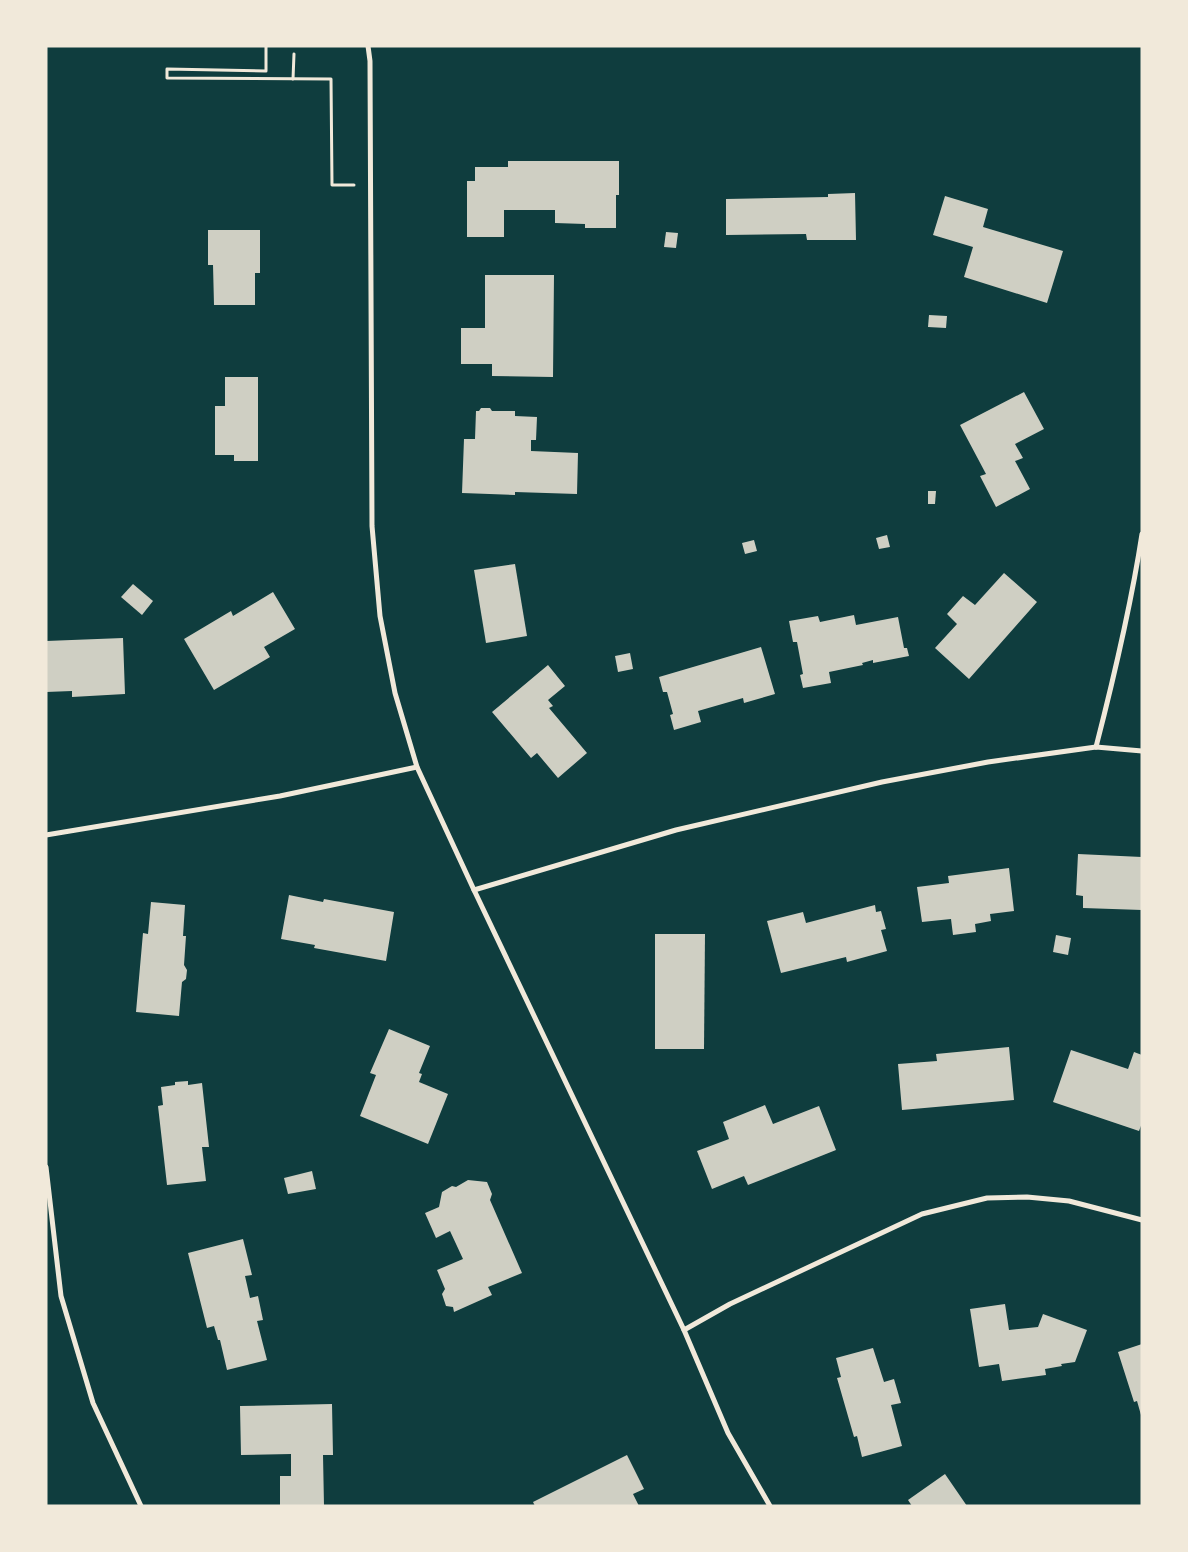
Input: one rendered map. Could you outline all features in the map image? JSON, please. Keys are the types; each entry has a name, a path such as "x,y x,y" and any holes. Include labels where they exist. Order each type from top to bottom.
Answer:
{"street":[{"path":"368,46 370,61 372,526 380,616 395,694 417,767 684,1330 728,1433 770,1506"},
{"path":"1096,747 1117,663 1142,534"},
{"path":"474,890 676,830 882,782 988,762 1096,747 1142,751"},
{"path":"46,835 280,796 417,767"},
{"path":"46,1167 61,1296 92,1403 141,1506"},
{"path":"684,1330 730,1304 922,1214 987,1198 1069,1201 1142,1220"}],"path":[{"path":"266,46 266,71 167,69 167,78 330,79 332,185 370,185"},
{"path":"293,79 294,54"}],"building":[{"path":"508,161 619,161 619,195 616,195 616,228 585,228 585,224 555,223 555,210 504,210 504,237 467,237 467,181 475,181 475,167 508,167"},
{"path":"855,193 856,240 807,240 806,234 726,235 726,199 828,197 828,194"},
{"path":"945,196 988,209 983,227 1063,251 1047,303 964,277 973,247 933,235"},
{"path":"208,230 260,230 260,273 255,273 255,305 214,305 213,265 208,265"},
{"path":"666,232 678,233 676,248 664,247"},
{"path":"485,275 554,275 553,377 492,376 492,364 461,364 461,328 485,328"},
{"path":"929,315 947,316 946,328 928,327"},
{"path":"225,377 258,377 258,461 234,461 234,455 215,455 215,406 225,406"},
{"path":"1024,392 1044,429 1015,444 1023,458 1015,461 1030,489 996,507 980,476 986,474 960,425"},
{"path":"481,408 490,408 492,411 515,411 515,416 537,417 536,440 531,440 531,451 578,453 577,494 515,492 515,495 462,493 464,439 475,439 476,411 479,411"},
{"path":"928,491 936,491 935,504 928,504"},
{"path":"887,535 890,547 879,549 876,538"},
{"path":"754,540 757,551 745,554 742,543"},
{"path":"515,564 527,636 486,643 474,570"},
{"path":"1004,573 1037,602 969,679 935,648 957,624 947,614 963,596 975,605"},
{"path":"133,584 153,601 142,615 121,597"},
{"path":"273,592 295,629 264,647 270,657 214,690 184,639 231,611 233,616"},
{"path":"854,615 856,625 898,617 904,648 907,648 909,656 873,663 873,660 862,663 863,665 829,672 831,683 803,688 800,675 803,674 797,642 793,642 789,621 818,616 820,622"},
{"path":"123,638 125,694 72,697 72,691 46,692 46,641"},
{"path":"761,647 775,694 744,703 743,698 698,711 701,722 674,730 670,715 673,714 667,692 663,692 659,677"},
{"path":"630,653 633,669 618,672 615,656"},
{"path":"548,665 565,686 548,700 553,706 549,708 587,753 558,778 537,753 531,758 492,712"},
{"path":"1078,854 1142,857 1142,910 1083,908 1083,896 1076,895"},
{"path":"1009,868 1014,911 990,914 991,921 975,924 976,932 953,935 951,919 922,922 917,887 949,883 948,876"},
{"path":"289,895 323,902 324,899 394,912 386,961 314,948 315,945 281,939"},
{"path":"151,902 185,905 183,936 186,936 184,965 187,970 186,979 182,982 179,1016 136,1012 143,933 148,934"},
{"path":"875,905 876,912 881,911 886,929 881,930 887,951 847,962 846,957 781,973 767,921 803,912 806,923"},
{"path":"655,934 705,934 704,1049 655,1049"},
{"path":"1056,935 1071,938 1068,955 1053,952"},
{"path":"389,1029 430,1046 419,1073 422,1074 419,1082 448,1094 428,1144 360,1116 376,1075 370,1073"},
{"path":"1009,1047 1014,1100 902,1110 898,1064 937,1061 936,1054"},
{"path":"1071,1050 1128,1069 1134,1052 1142,1055 1142,1123 1139,1131 1053,1102"},
{"path":"188,1081 188,1085 202,1083 209,1147 202,1147 206,1181 167,1185 158,1106 163,1105 161,1087 175,1085 175,1082"},
{"path":"765,1105 773,1124 819,1106 836,1150 748,1185 744,1176 712,1189 697,1151 729,1139 723,1122"},
{"path":"312,1171 316,1189 288,1194 284,1178"},
{"path":"468,1180 487,1182 492,1194 490,1200 522,1273 488,1287 492,1295 454,1312 453,1307 446,1306 442,1294 445,1289 437,1270 463,1259 450,1231 436,1238 425,1213 439,1207 442,1192"},
{"path":"243,1239 252,1275 245,1276 250,1298 258,1296 263,1320 257,1321 267,1360 227,1370 220,1340 218,1340 214,1326 207,1328 188,1253"},
{"path":"1005,1304 1009,1330 1038,1327 1043,1314 1087,1330 1075,1362 1045,1369 1046,1375 1002,1381 999,1364 979,1367 970,1309"},
{"path":"1142,1344 1141,1415 1137,1401 1134,1402 1118,1352"},
{"path":"873,1348 884,1382 894,1379 901,1403 891,1405 902,1446 862,1457 857,1436 854,1437 837,1378 841,1377 836,1358"},
{"path":"332,1404 333,1455 323,1455 324,1506 280,1506 280,1476 291,1476 291,1454 241,1455 240,1406"},
{"path":"627,1455 644,1489 633,1494 639,1506 535,1506 533,1502"},
{"path":"945,1474 967,1506 912,1506 908,1500"}]}
